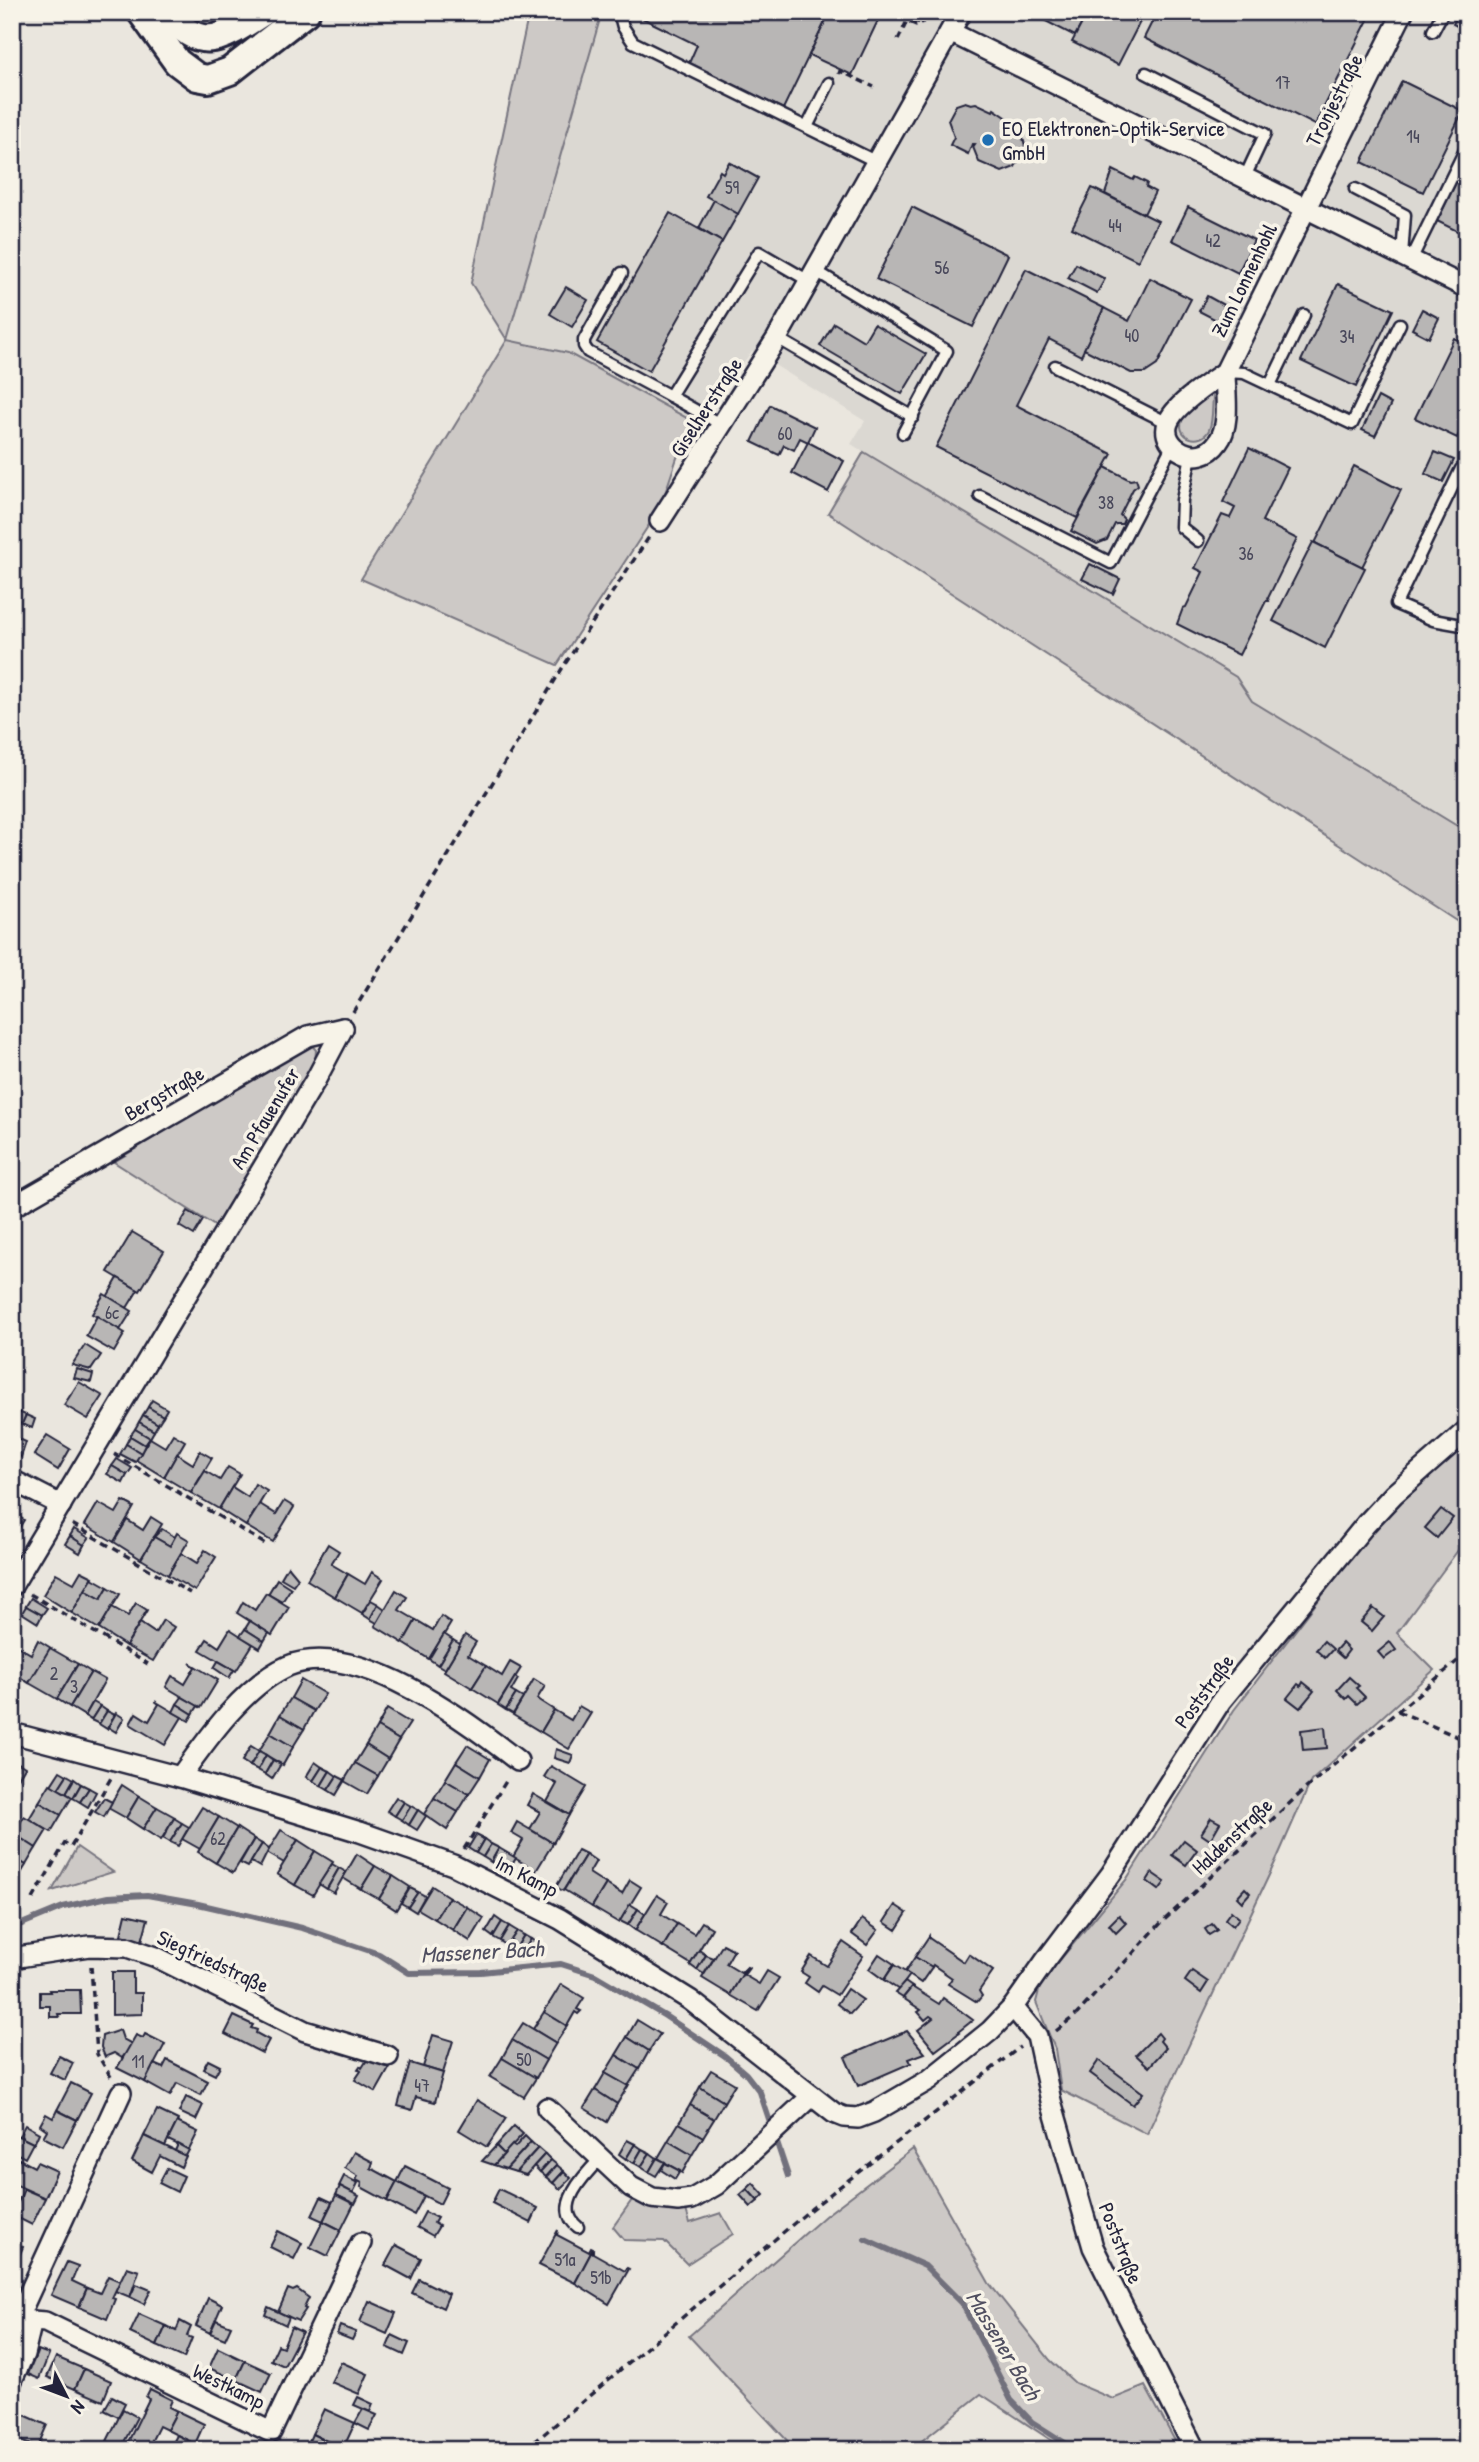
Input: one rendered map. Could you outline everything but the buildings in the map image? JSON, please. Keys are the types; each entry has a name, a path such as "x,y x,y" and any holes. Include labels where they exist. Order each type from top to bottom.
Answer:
{"main road":[{"path":"141,12 177,62 197,76 208,79 230,71 306,12"},
{"path":"168,12 189,34 201,40 215,38 233,30 263,12"}],"street":[{"name":"Giselherstraße","path":"660,521 777,338 961,12"},
{"name":"Tronjestraße","path":"1304,208 1404,12"},
{"name":"Zum Lonnenhohl","path":"950,32 1467,288"},
{"name":"Zum Lonnenhohl","path":"1191,456 1206,453 1219,442 1224,425 1225,372 1304,208"},
{"name":"Zum Lonnenhohl","path":"1168,423 1183,404 1225,372"},
{"path":"1168,423 1167,432 1173,444 1181,452 1191,456"},
{"name":"Bergstraße","path":"12,1206 308,1036 343,1028"},
{"name":"Am Pfauenufer","path":"13,1585 315,1081 343,1028"},
{"name":"Poststraße","path":"859,2118 929,2080 990,2031 1013,2007 1111,1874 1221,1701 1366,1524 1394,1494 1467,1430"},
{"path":"12,1480 58,1509"},
{"path":"180,1777 207,1738 268,1678 289,1666 331,1660 354,1665 390,1679 439,1705 518,1761"},
{"name":"Im Kamp","path":"12,1733 180,1777 360,1832 453,1865 560,1919 670,1986 834,2113 859,2118"},
{"name":"Siegfriedstraße","path":"12,1958 89,1946 127,1947 147,1954 305,2031 388,2056"},
{"name":"Poststraße","path":"1013,2007 1037,2038 1051,2101 1093,2247 1195,2450"},
{"path":"12,2380 24,2354 20,2323 121,2093"},
{"path":"547,2109 642,2194 664,2201 678,2201 692,2199 716,2185 812,2096"},
{"name":"Westkamp","path":"20,2323 45,2322 271,2432 361,2242"}],"lane":[{"path":"620,12 623,27 633,42 877,162"},
{"path":"1433,31 1443,12"},
{"path":"1146,73 1265,134 1244,179"},
{"path":"807,128 829,83"},
{"path":"1407,258 1467,150"},
{"path":"1355,189 1405,215 1407,258"},
{"path":"670,396 759,252 813,276 947,351 903,433"},
{"path":"622,273 584,340 584,346 588,352 722,425"},
{"path":"1269,385 1304,314"},
{"path":"1225,372 1244,373 1352,424 1401,324"},
{"path":"777,338 913,417"},
{"path":"1055,366 1168,423"},
{"path":"980,496 1111,563 1173,444"},
{"path":"1191,456 1182,500 1181,527 1198,541"},
{"path":"1461,469 1396,604 1433,620 1467,626"},
{"path":"578,2227 573,2224 570,2215 573,2193 581,2178 600,2159"}],"path":[{"path":"898,40 907,21 916,25 923,22 928,12"},
{"path":"829,83 834,85 840,71 874,88"},
{"path":"343,1028 563,667 660,521"},
{"path":"97,1444 267,1545"},
{"path":"58,1509 190,1593"},
{"path":"13,1585 148,1664"},
{"name":"Haldenstraße","path":"525,2450 811,2209 1016,2050 1061,2028 1160,1924 1305,1789 1467,1653"},
{"path":"1398,1711 1467,1741"},
{"path":"33,1899 65,1843 71,1847 121,1761"},
{"path":"453,1865 504,1786"},
{"path":"89,1946 97,2054 121,2093"}],"shaded area":[{"path":"529,12 602,12 507,340 471,283"},
{"path":"602,12 1467,12 1467,836 1251,701 1236,677 851,444 865,421 752,351 698,424 568,353 507,340"},
{"path":"507,340 568,353 698,424 680,449 660,508 557,665 361,579"},
{"path":"1209,394 1213,397 1209,430 1201,438 1190,438 1183,432 1182,421 1193,406"},
{"path":"864,452 1236,677 1252,701 1467,832 1467,928 828,513"},
{"path":"310,1043 316,1050 315,1065 215,1226 114,1162"},
{"path":"1467,1443 1467,1538 1397,1633 1434,1670 1311,1781 1147,2134 1061,2090 1055,2049 1036,2002 1041,1983 1126,1880 1234,1710 1369,1535 1402,1501"},
{"path":"77,1847 113,1872 52,1891"},
{"path":"913,2149 989,2283 1050,2360 1075,2383 1113,2399 1145,2386 1180,2450 1066,2450 981,2394 919,2443 922,2450 796,2450 689,2336 825,2216"},
{"path":"632,2200 653,2208 686,2210 690,2223 721,2213 733,2234 687,2264 664,2241 624,2240 613,2227"}],"waterway":[{"name":"Massener Bach","path":"12,1928 63,1907 108,1897 147,1895 302,1928 379,1954 409,1973 481,1972 561,1964 595,1975 665,2016 725,2056 746,2074 760,2092 788,2176"},
{"name":"Massener Bach","path":"865,2239 925,2266 962,2303 1011,2400 1032,2422 1076,2450"}],"place":[{"name":"EO Elektronen-Optik-Service GmbH","path":"988,140"}]}
